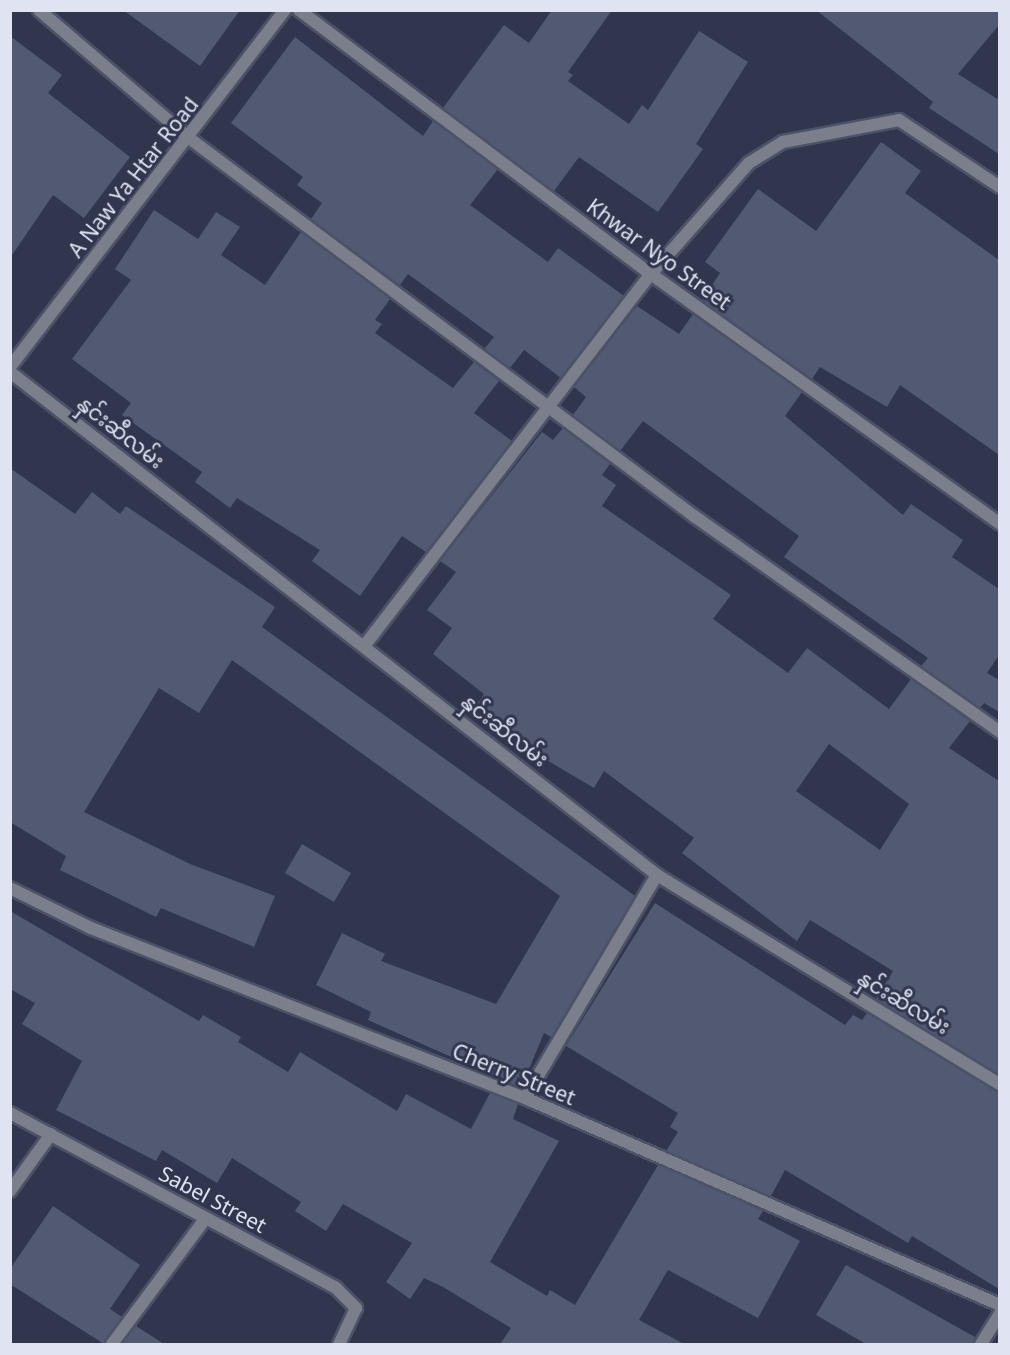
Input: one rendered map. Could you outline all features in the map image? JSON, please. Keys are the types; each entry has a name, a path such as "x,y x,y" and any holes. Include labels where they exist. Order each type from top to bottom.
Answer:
{"street":[{"path":"39,10 189,138 551,406 694,516 999,732"},
{"name":"A Naw Ya Htar Road","path":"10,367 189,138 285,10"},
{"name":"Khwar Nyo Street","path":"299,10 651,274 999,524"},
{"path":"365,645 651,274 749,164 783,142 899,120 999,188"},
{"name":"နှင်းဆီလမ်း","path":"10,372 365,645 657,875 999,1084"},
{"path":"525,1098 657,875"},
{"name":"Cherry Street","path":"10,888 91,928 525,1098 999,1305"},
{"name":"Sabel Street","path":"10,1113 335,1287 356,1308 339,1344"},
{"path":"10,1191 51,1134"},
{"path":"112,1344 206,1218"},
{"path":"981,1344 999,1313"}],"building":[{"path":"123,10 240,10 200,66"},
{"path":"552,10 612,10 568,72 573,75 568,81 629,124 642,105 648,110 699,31 748,62 696,144 703,149 658,212 579,157 554,191 443,108 504,25 529,43"},
{"path":"816,10 999,10 999,25 958,74 999,100 999,154 929,108 933,102"},
{"path":"10,36 62,75 48,93 130,157 84,218 53,195 10,258"},
{"path":"295,37 423,136 433,121 498,169 470,205 548,262 558,248 624,296 561,378 524,350 510,368 484,349 494,337 408,274 400,285 311,219 322,203 297,185 303,177 231,123"},
{"path":"881,142 921,171 905,193 999,260 999,455 900,385 887,407 820,367 812,379 702,300 720,273 705,262 758,189 816,231"},
{"path":"154,210 198,239 216,212 240,227 221,255 265,285 301,232 390,299 375,320 382,324 375,333 453,388 474,362 499,381 474,413 512,441 426,552 402,536 360,596 312,561 320,550 237,498 230,508 195,482 202,472 122,415 131,403 72,359 131,280 115,269"},
{"path":"637,306 679,334 693,314 802,392 785,416 903,515 911,504 963,540 952,557 999,589 999,655 987,673 999,680 999,712 984,703 980,708 921,666 928,658 784,557 799,536 643,421 620,451 573,415 586,397 574,387"},
{"path":"563,428 610,464 602,475 616,485 602,506 731,595 713,619 788,673 807,648 889,709 911,679 970,721 949,748 999,781 999,1074 876,999 893,971 810,920 797,941 682,853 694,838 604,771 594,788 533,752 536,748 476,706 484,694 433,654 452,628 427,610 456,572 440,561 542,432 553,440","holes":["829,744 909,804 880,850 796,791"]},
{"path":"10,468 75,514 92,492 120,514 126,506 275,607 262,627 635,896 551,1037 544,1033 521,1088 368,1020 371,1012 316,985 342,933 385,954 381,961 496,1004 560,896 232,660 199,713 159,688 84,812 190,864 275,896 254,947 161,908 156,917 60,870 66,856 10,822"},
{"path":"302,844 351,873 334,902 285,873"},
{"path":"655,903 845,1025 853,1015 862,1020 867,1013 999,1092 999,1289 912,1236 908,1243 785,1170 771,1196 666,1151 678,1132 670,1127 678,1113 566,1046"},
{"path":"10,911 199,1021 203,1015 241,1037 238,1042 288,1072 300,1052 397,1111 406,1094 471,1129 490,1093 518,1104 513,1119 559,1141 490,1262 547,1296 550,1290 575,1305 658,1165 763,1211 758,1219 800,1241 758,1318 668,1270 639,1320 684,1344 500,1344 511,1328 443,1287 424,1278 410,1299 386,1282 412,1243 343,1204 326,1231 295,1211 301,1202 232,1158 217,1183 162,1150 156,1161 56,1110 82,1061 22,1024 35,1003 10,989"},
{"path":"53,1206 140,1265 110,1309 122,1317 104,1344 10,1284 10,1269"},
{"path":"846,1265 975,1337 973,1344 866,1344 816,1315"},
{"path":"136,1326 164,1344 122,1344"}]}
